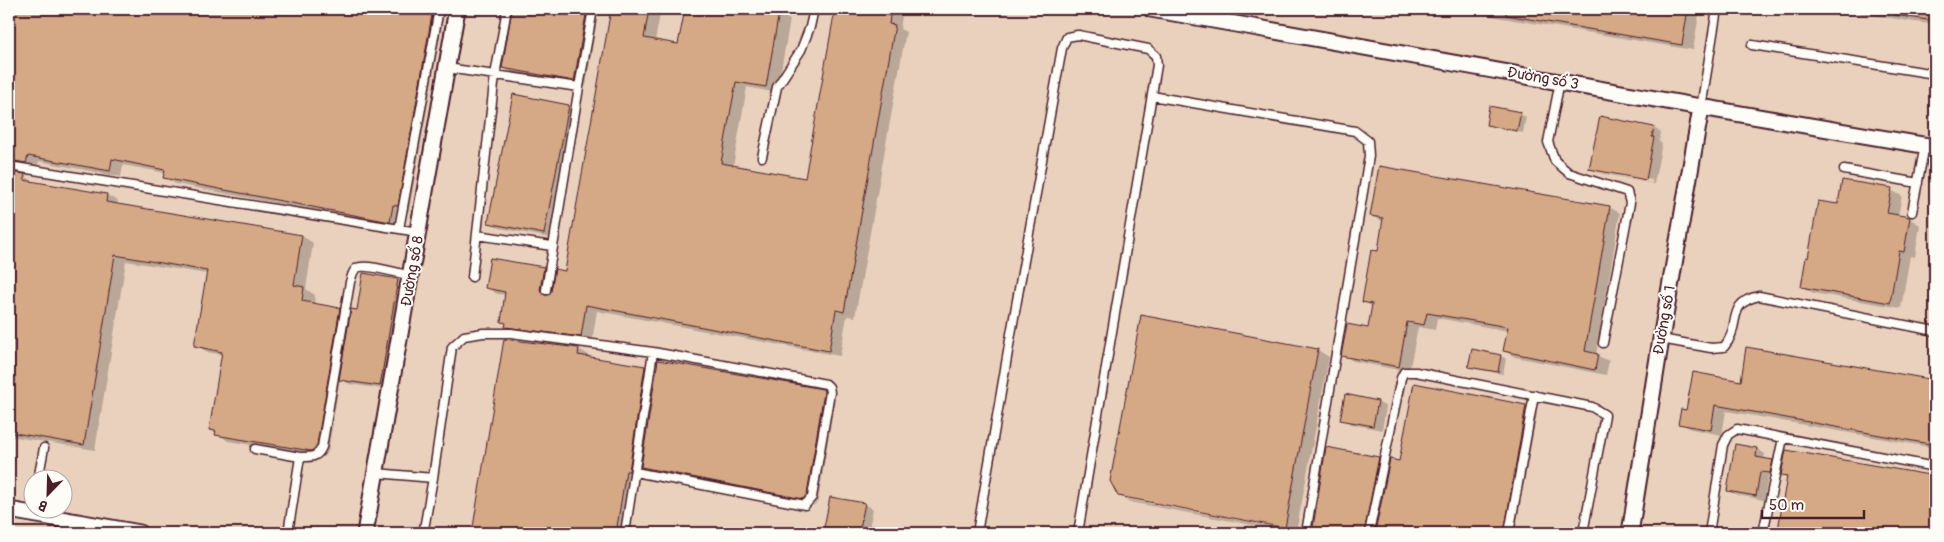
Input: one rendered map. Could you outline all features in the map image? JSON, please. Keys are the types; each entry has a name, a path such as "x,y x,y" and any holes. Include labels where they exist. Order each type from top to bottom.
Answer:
{"street":[{"name":"Đường số 8","path":"365,533 457,9"},
{"name":"Đường số 3","path":"1152,9 1560,81 1701,108 1930,146"},
{"name":"Đường số 1","path":"1630,533 1701,108"},
{"path":"9,510 22,511"},
{"path":"72,520 140,533"}],"lane":[{"path":"399,229 440,9"},
{"path":"472,277 495,75 507,9"},
{"path":"546,290 593,9"},
{"path":"762,157 777,88 801,50 810,27 814,9"},
{"path":"1701,108 1717,9"},
{"path":"977,533 1062,48 1068,37 1078,35 1148,49 1156,56 1157,65 1078,533"},
{"path":"1752,45 1935,74"},
{"path":"447,68 579,87"},
{"path":"1560,81 1548,142 1554,161 1569,173 1627,192 1630,203 1603,343"},
{"path":"1152,96 1355,131 1368,141 1369,156 1306,533"},
{"path":"1912,212 1918,183 1930,146"},
{"path":"9,166 418,232"},
{"path":"1844,170 1918,183"},
{"path":"476,235 552,246"},
{"path":"255,449 300,457 314,457 319,453 322,447 350,282 354,270 359,266 411,276"},
{"path":"1661,339 1711,348 1724,347 1730,339 1738,308 1747,298 1759,296 1935,331"},
{"path":"427,533 424,528 452,347 464,336 483,332 511,333 653,352 829,386 830,392 812,497 805,505 635,472"},
{"path":"626,533 653,352"},
{"path":"1369,533 1401,378 1404,372 1416,372 1592,406 1605,415 1583,533"},
{"path":"1509,533 1534,395"},
{"path":"1709,533 1723,445 1728,435 1737,429 1935,467"},
{"path":"1763,533 1783,438"},
{"path":"40,470 44,448"},
{"path":"288,533 300,457"},
{"path":"376,473 433,478"}],"shaded area":[{"path":"9,9 1935,9 1935,533 9,533"}],"building":[{"path":"9,9 433,9 398,206 393,205 390,222 163,178 165,170 112,159 110,171 28,156 26,163 9,160"},
{"path":"512,9 587,9 574,81 502,68"},
{"path":"611,9 649,9 644,38 678,44 685,9 759,9 779,12 766,87 736,82 721,163 805,178 835,9 891,9 889,24 895,25 844,312 836,310 829,351 586,305 581,337 505,327 506,323 501,322 505,292 485,288 490,258 544,267 540,290 545,295 548,295 551,291 555,269 565,271"},
{"path":"1507,9 1688,9 1682,45 1506,15"},
{"path":"1895,9 1935,9 1935,21 1894,15"},
{"path":"513,94 569,105 544,234 488,223"},
{"path":"1489,106 1521,112 1517,131 1486,125"},
{"path":"1600,116 1654,127 1646,180 1589,169"},
{"path":"1379,166 1610,206 1585,351 1598,354 1595,370 1503,351 1508,327 1427,313 1424,325 1407,322 1399,367 1341,356 1347,324 1368,328 1372,304 1362,302 1371,250 1378,251 1383,218 1370,216"},
{"path":"9,172 25,174 24,180 107,194 106,202 302,235 294,285 304,287 302,301 340,308 317,445 314,449 311,451 215,435 216,431 209,430 222,352 194,346 207,271 115,255 84,445 9,432 9,286 12,264 9,263"},
{"path":"1842,180 1892,188 1887,213 1910,217 1904,252 1899,251 1890,303 1801,287 1818,201 1838,204"},
{"path":"363,273 398,279 380,386 339,380 351,309 357,310"},
{"path":"1141,315 1318,349 1285,528 1118,496 1110,481"},
{"path":"504,339 579,348 578,355 645,366 629,471 626,471 616,533 472,533"},
{"path":"1746,347 1935,380 1935,445 1715,405 1711,430 1678,424 1681,409 1686,410 1693,372 1741,381"},
{"path":"1472,349 1501,355 1498,372 1468,367"},
{"path":"658,360 823,389 807,494 803,499 641,467"},
{"path":"1414,383 1526,405 1504,533 1375,533 1390,459 1399,461"},
{"path":"1345,394 1378,401 1373,426 1340,420"},
{"path":"1735,444 1757,448 1756,457 1773,460 1770,473 1760,472 1756,496 1727,491"},
{"path":"1326,447 1379,457 1364,533 1312,533"},
{"path":"1786,450 1935,476 1935,533 1797,533 1778,530 1787,476 1781,475"},
{"path":"830,497 865,503 859,533 823,533"}]}
